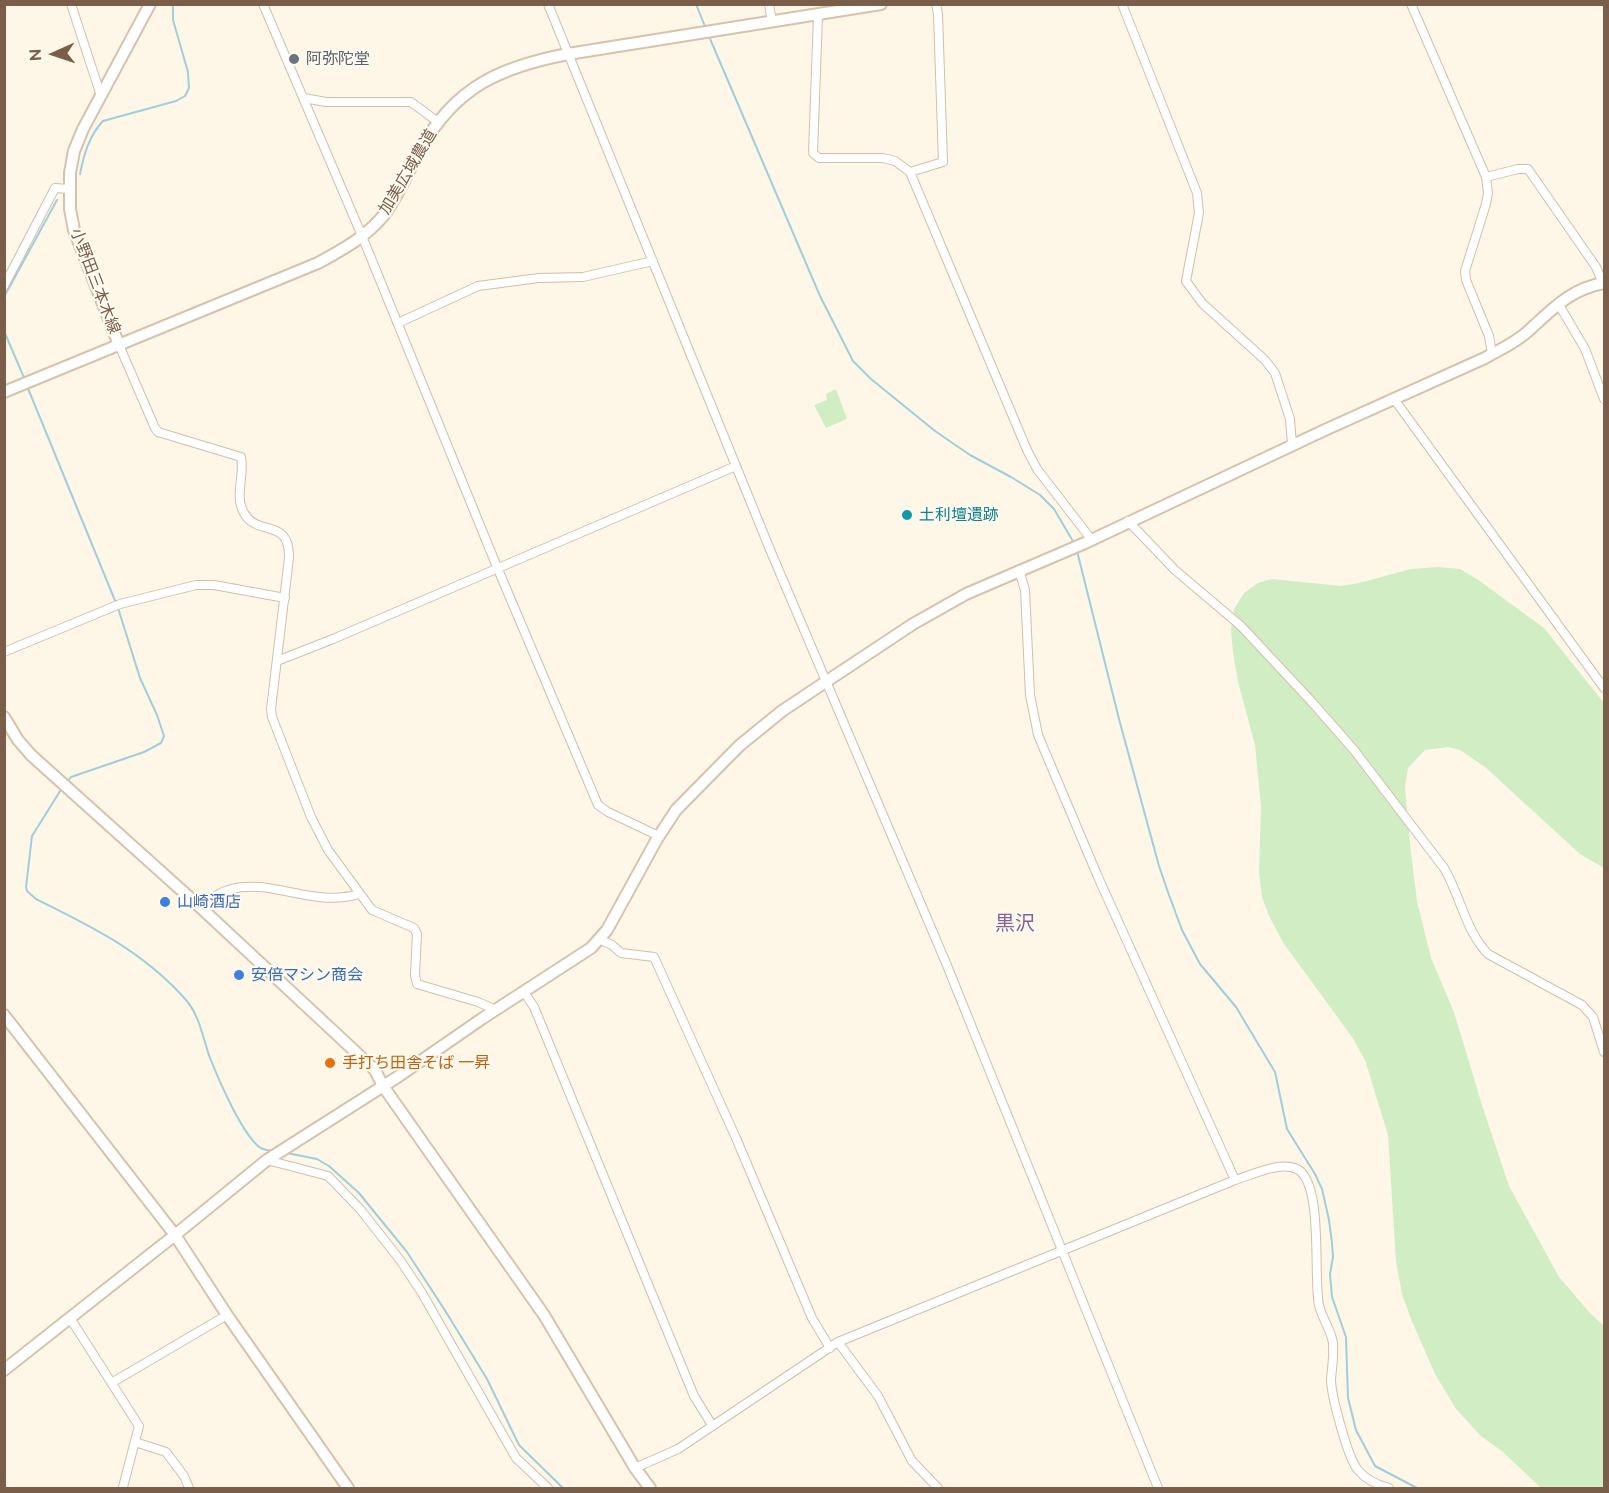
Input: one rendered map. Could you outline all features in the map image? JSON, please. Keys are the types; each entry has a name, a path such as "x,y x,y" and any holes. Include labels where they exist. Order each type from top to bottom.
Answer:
{"street":[{"path":"71,4 101,96"},
{"name":"小野田三本木線","path":"4,392 119,345 74,230 69,189 74,151 150,4"},
{"path":"263,4 363,236 497,567 598,805 659,836"},
{"path":"548,4 736,466 946,963 1158,1488"},
{"path":"769,4 772,22"},
{"name":"加美広域農道","path":"119,345 318,263 350,246 384,214 398,193 431,130 453,104 477,85 506,70 533,61 568,54 881,4"},
{"path":"910,172 943,162 936,4"},
{"path":"1122,4 1197,193 1199,213 1186,281 1202,303 1265,360 1275,373 1290,419 1292,446"},
{"path":"1411,4 1486,177 1488,193 1486,204 1466,272 1466,280 1489,336 1492,354"},
{"path":"818,15 813,153 825,159 883,158 895,161 910,172 1027,450 1037,469 1088,541"},
{"path":"304,98 326,102 411,102 438,122"},
{"path":"4,1370 270,1158 383,1086 581,954 599,939 607,930 676,810 739,746 782,711 939,608 1492,354 1515,342 1558,303 1584,288 1604,284 1596,267 1528,170 1518,169 1486,177"},
{"path":"4,286 55,188 69,189"},
{"path":"398,323 478,286 538,278 583,277 653,261"},
{"path":"1558,303 1585,349 1605,399"},
{"path":"119,345 158,432 241,457 240,499 243,512 255,523 278,532 289,543 272,717 311,817 328,850 359,894 376,913 414,928 417,934 415,975 417,984 478,1002 496,1010"},
{"path":"1394,399 1605,688"},
{"path":"277,661 736,466"},
{"path":"1128,521 1175,570 1241,626 1354,750 1444,868 1479,944 1488,954 1582,1005 1593,1017 1605,1052"},
{"path":"1019,570 1025,590 1030,695 1041,744 1151,996 1235,1180"},
{"path":"4,652 120,604 196,585 214,585 285,598"},
{"path":"4,717 18,740 64,785 200,906 375,1070 383,1086 544,1315 635,1468 650,1488"},
{"path":"200,906 220,894 248,887 263,887 319,898 345,898 359,894"},
{"path":"599,939 612,945 621,953 654,957 736,1138 812,1318 830,1348"},
{"path":"524,992 534,1007 585,1126 694,1396 712,1425"},
{"path":"4,1015 175,1235 227,1315 348,1488"},
{"path":"270,1158 328,1176 360,1209 400,1260 422,1293 516,1458 548,1488"},
{"path":"635,1468 678,1449 838,1342 1235,1180 1281,1167 1296,1169 1306,1180 1314,1211 1319,1304 1333,1339 1332,1390 1355,1465 1369,1479 1389,1488"},
{"path":"113,1382 227,1315"},
{"path":"70,1318 139,1426 123,1486"},
{"path":"838,1342 878,1396 912,1461 938,1488"},
{"path":"135,1442 166,1452 184,1476 189,1488"}],"green space":[{"path":"836,389 847,419 826,428 814,405 827,400 826,394"},
{"path":"1438,567 1460,569 1544,628 1604,703 1604,868 1580,854 1485,767 1460,750 1448,747 1425,750 1408,768 1405,787 1417,901 1431,958 1454,1012 1509,1186 1559,1277 1604,1326 1604,1488 1541,1488 1503,1452 1481,1436 1456,1409 1435,1374 1402,1294 1396,1262 1388,1135 1365,1060 1352,1037 1284,944 1262,897 1259,872 1261,806 1255,745 1238,682 1233,653 1231,630 1234,609 1244,593 1258,583 1272,579 1341,586 1411,569"}],"waterway":[{"path":"80,174 88,146 103,121 176,101 185,96 189,88 188,72 173,20 173,4"},
{"path":"696,4 706,29"},
{"path":"708,34 820,296 853,361 871,379 935,431 970,455 1040,495 1054,509 1074,543"},
{"path":"4,297 57,200"},
{"path":"4,331 25,380"},
{"path":"27,386 116,603"},
{"path":"1077,551 1159,866 1182,930 1200,964 1236,1007 1275,1072 1287,1129 1322,1189 1332,1243 1333,1257 1330,1274 1332,1297 1346,1337 1348,1398 1356,1430 1375,1466 1417,1488"},
{"path":"68,781 71,777 144,752 161,743 164,736 140,678 118,608"},
{"path":"62,788 32,836 27,891 36,899 97,930 135,954 170,983 191,1006 214,1068 238,1118 251,1139 264,1150 275,1151"},
{"path":"287,1153 317,1159 329,1166 359,1193 407,1252 446,1312 487,1379 519,1445 563,1488"}],"place":[{"name":"阿弥陀堂","path":"294,59"},
{"name":"土利壇遺跡","path":"907,515"},
{"name":"山崎酒店","path":"165,902"},
{"name":"安倍マシン商会","path":"239,975"},
{"name":"手打ち田舎そば 一昇","path":"330,1063"}],"district":[{"name":"黒沢","path":"1015,924"}]}
